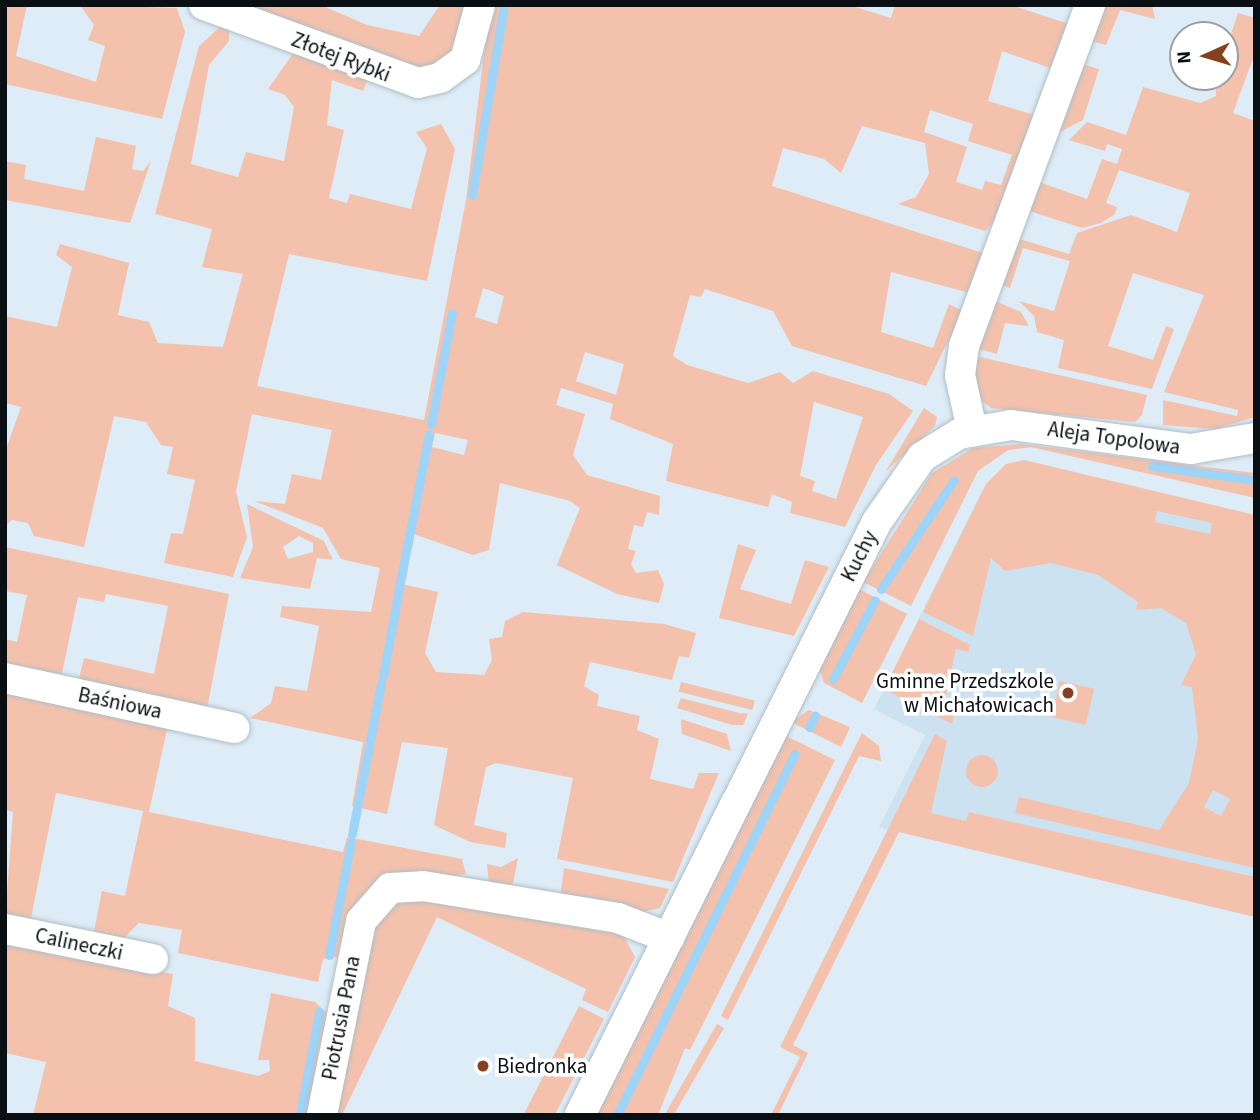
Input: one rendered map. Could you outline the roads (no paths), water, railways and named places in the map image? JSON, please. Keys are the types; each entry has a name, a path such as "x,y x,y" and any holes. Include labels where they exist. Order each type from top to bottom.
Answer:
{"street":[{"name":"Złotej Rybki","path":"204,5 410,82 449,74 470,50 480,5"},
{"path":"972,430 960,375 964,346 1090,5"},
{"name":"Aleja Topolowa","path":"972,430 1027,426 1210,449 1255,439"},
{"name":"Kuchy","path":"580,1115 890,498 922,457 972,430"},
{"name":"Baśniowa","path":"5,678 234,728"},
{"name":"Piotrusia Pana","path":"322,1115 361,921 381,894 412,884 618,918 669,938"},
{"name":"Calineczki","path":"5,929 153,959"}],"waterway":[{"path":"472,195 504,5"},
{"path":"431,424 452,313"},
{"path":"405,557 429,434"},
{"path":"1152,466 1255,480"},
{"path":"881,589 954,480"},
{"path":"383,676 404,562"},
{"path":"833,679 875,600"},
{"path":"352,834 381,683"},
{"path":"809,727 815,716"},
{"path":"617,1115 795,754"},
{"path":"329,955 351,842"},
{"path":"300,1115 319,1012"}],"place":[{"name":"Gminne Przedszkole w Michałowicach","path":"1068,693"},
{"name":"Biedronka","path":"483,1066"}]}
